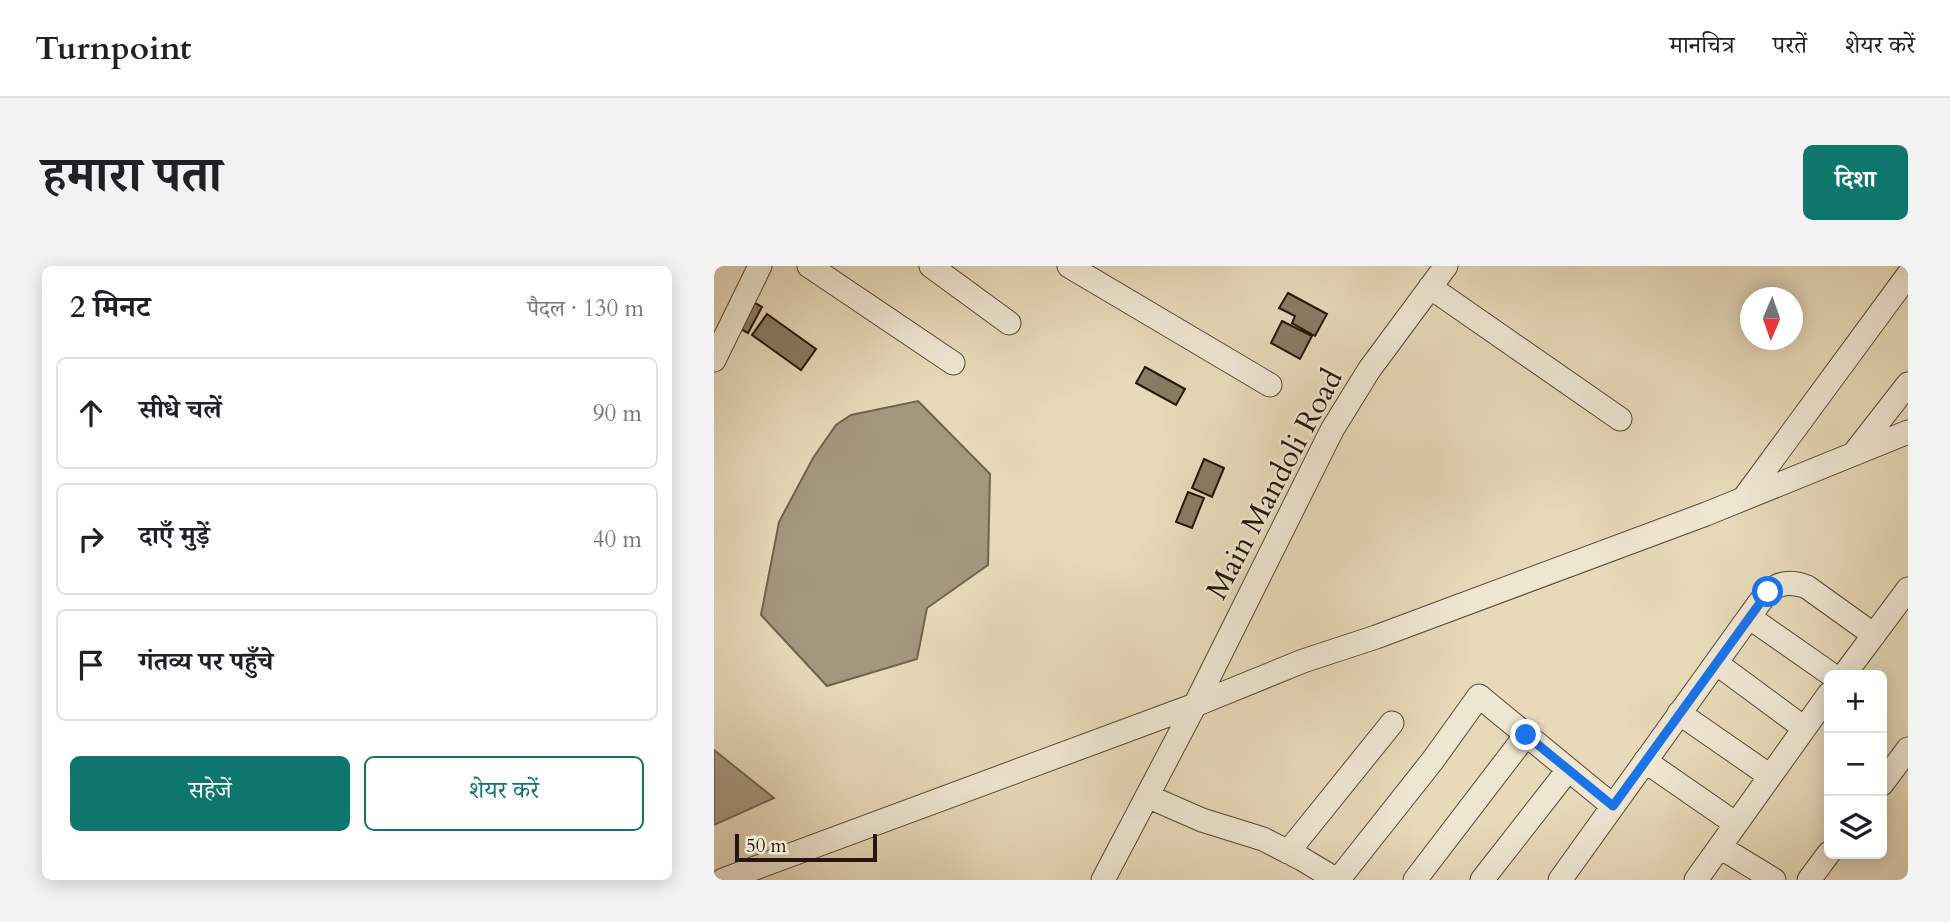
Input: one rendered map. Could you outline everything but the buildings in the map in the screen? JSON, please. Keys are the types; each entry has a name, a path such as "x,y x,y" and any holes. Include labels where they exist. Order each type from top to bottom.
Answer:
{"street":[{"path":"714,360 761,266"},
{"path":"809,266 953,363"},
{"path":"932,266 1009,323"},
{"path":"1069,266 1269,385"},
{"name":"Main Mandoli Road","path":"1103,880 1195,705 1332,430 1369,370 1446,266"},
{"path":"1743,499 1908,275"},
{"path":"1430,287 1620,419"},
{"path":"1855,452 1908,384"},
{"path":"723,880 1195,705 1303,660 1376,637 1693,519 1908,432"},
{"path":"1560,880 1679,713 1775,585 1797,583 1807,587 1874,635"},
{"path":"1847,670 1908,589"},
{"path":"1749,617 1825,670"},
{"path":"1716,663 1804,728"},
{"path":"1147,796 1202,820 1263,839 1337,880 1433,760 1479,696 1613,806"},
{"path":"1696,880 1824,701"},
{"path":"1679,713 1770,776"},
{"path":"1288,852 1392,723"},
{"path":"1415,880 1526,735"},
{"path":"1887,777 1908,749"},
{"path":"1645,761 1736,824"},
{"path":"1482,880 1568,769"},
{"path":"1720,847 1773,880"},
{"path":"1809,880 1825,859"}],"shaded area":[{"path":"918,401 990,474 988,565 927,608 917,659 827,686 761,615 779,522 813,458 836,425 851,415"},
{"path":"714,750 774,798 714,825"}],"route":[{"path":"1526,735 1613,806 1768,592"}]}
